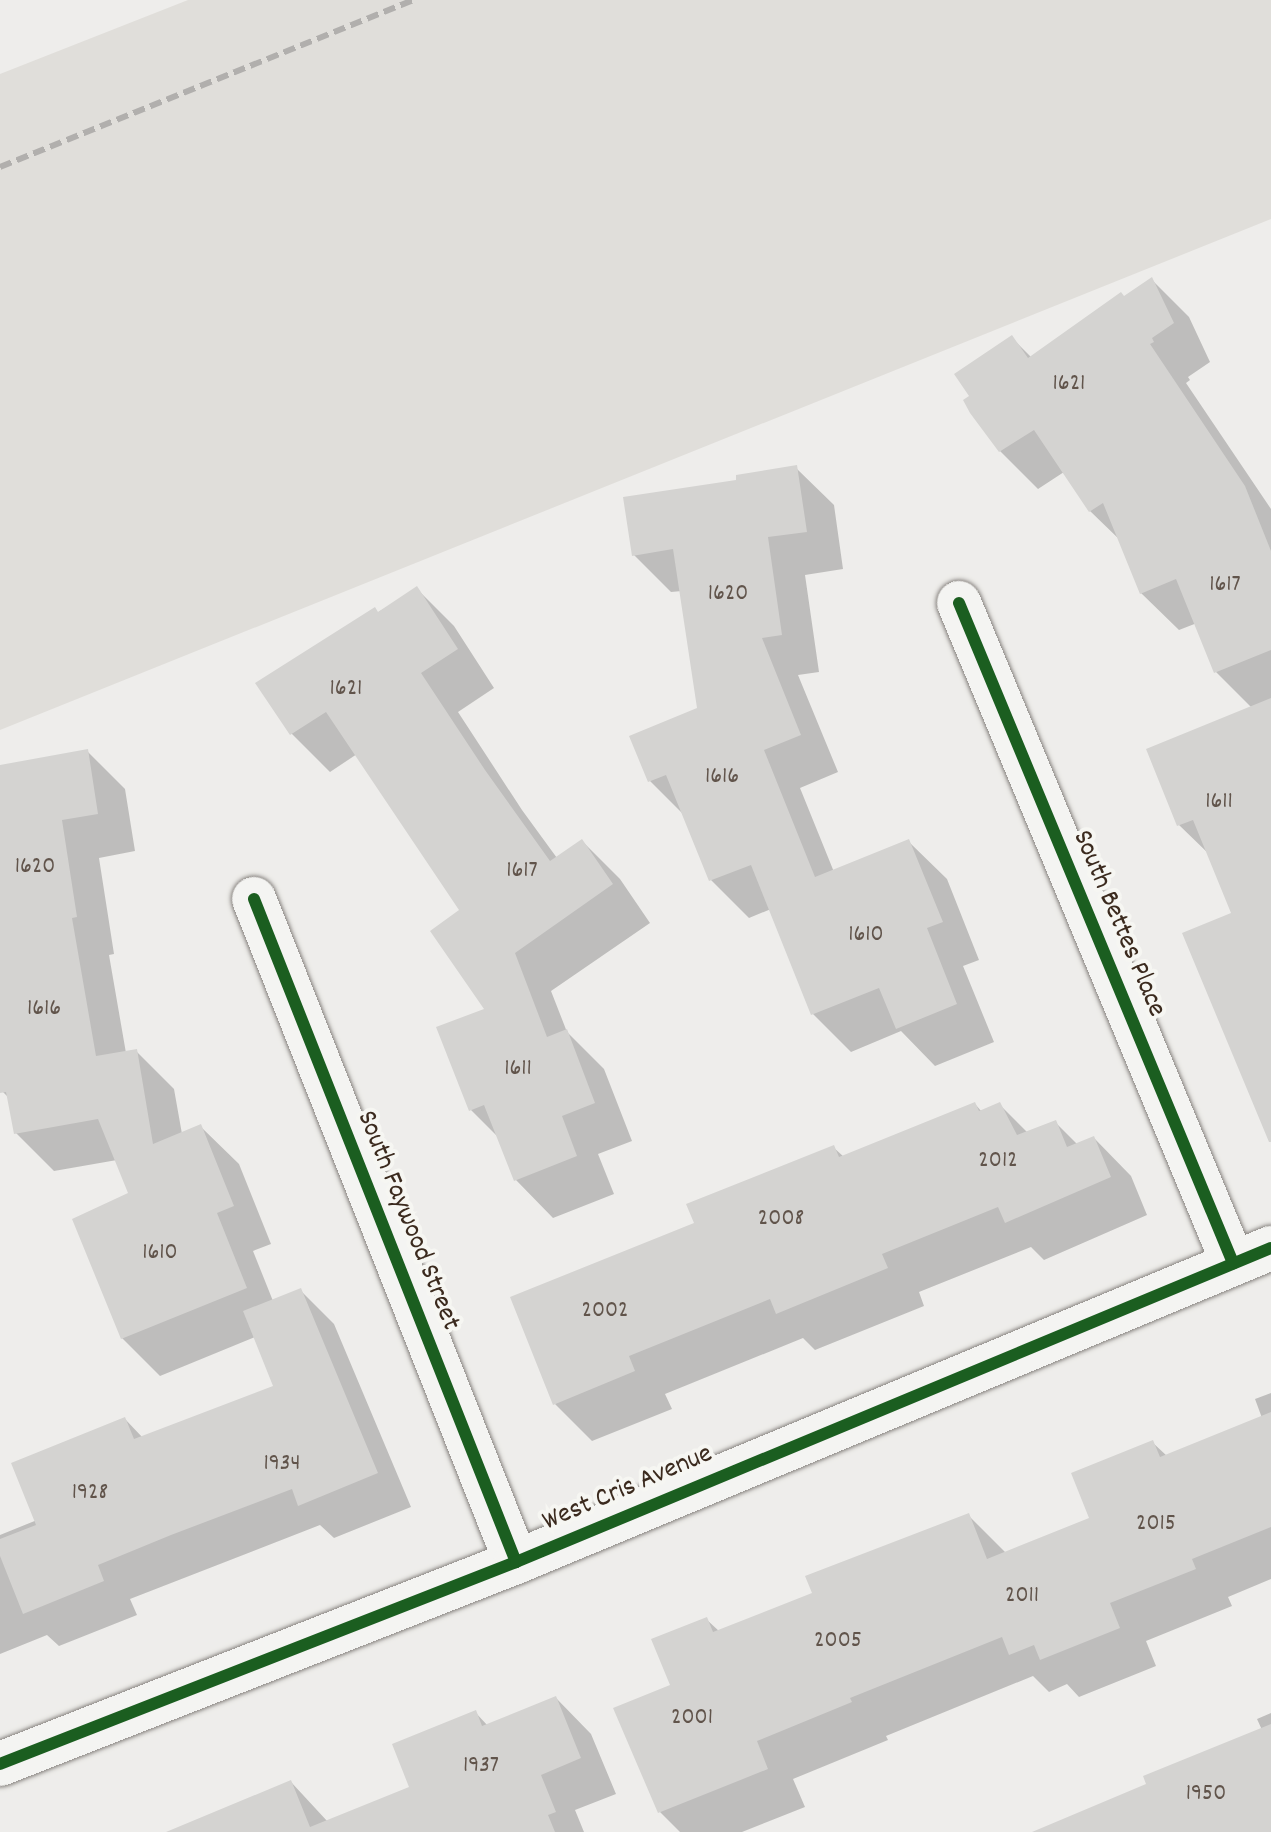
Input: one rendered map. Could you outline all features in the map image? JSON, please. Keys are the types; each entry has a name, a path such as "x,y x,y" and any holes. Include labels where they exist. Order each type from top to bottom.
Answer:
{"street":[{"name":"South Bettes Place","path":"959,603 1252,1255"},
{"name":"South Faywood Street","path":"254,899 516,1562"},
{"name":"West Cris Avenue","path":"0,1764 516,1562 1252,1255"}],"shaded area":[{"path":"188,0 1271,0 1271,219 0,730 0,74"}],"building":[{"path":"1152,277 1174,323 1152,338 1154,342 1150,344 1245,486 1271,551 1271,650 1214,673 1176,579 1140,594 1103,503 1089,512 1034,430 999,452 970,413 963,400 969,396 954,374 1012,335 1028,358 1121,292 1124,296"},
{"path":"797,465 807,532 768,537 782,635 762,638 801,735 764,750 815,877 909,839 943,922 927,928 957,1004 896,1029 879,988 811,1015 751,865 709,881 666,775 648,782 629,736 697,708 673,549 632,556 623,497 736,480 736,475"},
{"path":"417,586 458,649 421,673 550,861 582,839 613,884 515,953 547,1037 567,1029 595,1103 562,1116 577,1156 514,1181 484,1105 469,1111 436,1027 484,1009 430,931 459,910 326,712 290,735 255,683 375,607 378,612"},
{"path":"1271,698 1269,1142 1182,933 1231,913 1193,820 1177,826 1146,749"},
{"path":"88,749 98,814 62,820 77,917 72,918 96,1056 137,1049 153,1144 201,1124 234,1206 217,1213 247,1288 121,1339 72,1219 128,1193 98,1119 14,1134 6,1092 0,1093 0,765"},
{"path":"975,1102 979,1111 1000,1102 1017,1135 1056,1120 1067,1147 1094,1136 1111,1177 1005,1223 998,1207 882,1254 888,1268 776,1314 770,1299 629,1356 635,1371 553,1405 510,1297 694,1223 686,1204 834,1145 839,1157"},
{"path":"301,1288 378,1473 298,1506 292,1489 171,1535 98,1565 104,1581 23,1614 0,1556 0,1539 36,1525 11,1463 125,1417 134,1439 273,1386 243,1311"},
{"path":"1271,1412 1271,1527 1192,1559 1196,1569 1110,1603 1120,1628 1040,1660 1034,1645 1009,1655 1002,1637 850,1698 852,1702 757,1741 768,1769 658,1813 613,1708 670,1685 651,1639 707,1617 713,1632 812,1593 805,1576 969,1513 987,1559 1089,1518 1071,1473 1153,1440 1160,1457"},
{"path":"556,1696 581,1758 541,1775 556,1812 548,1815 555,1832 166,1832 291,1780 310,1827 409,1787 392,1744 476,1710 482,1726"},
{"path":"1271,1724 1271,1832 1032,1832 1146,1784 1143,1776"}],"railway":[{"path":"0,167 414,0"}],"cycle path":[{"path":"959,603 1233,1263"},
{"path":"254,899 516,1562"},
{"path":"0,1764 516,1562 1271,1248"}]}
